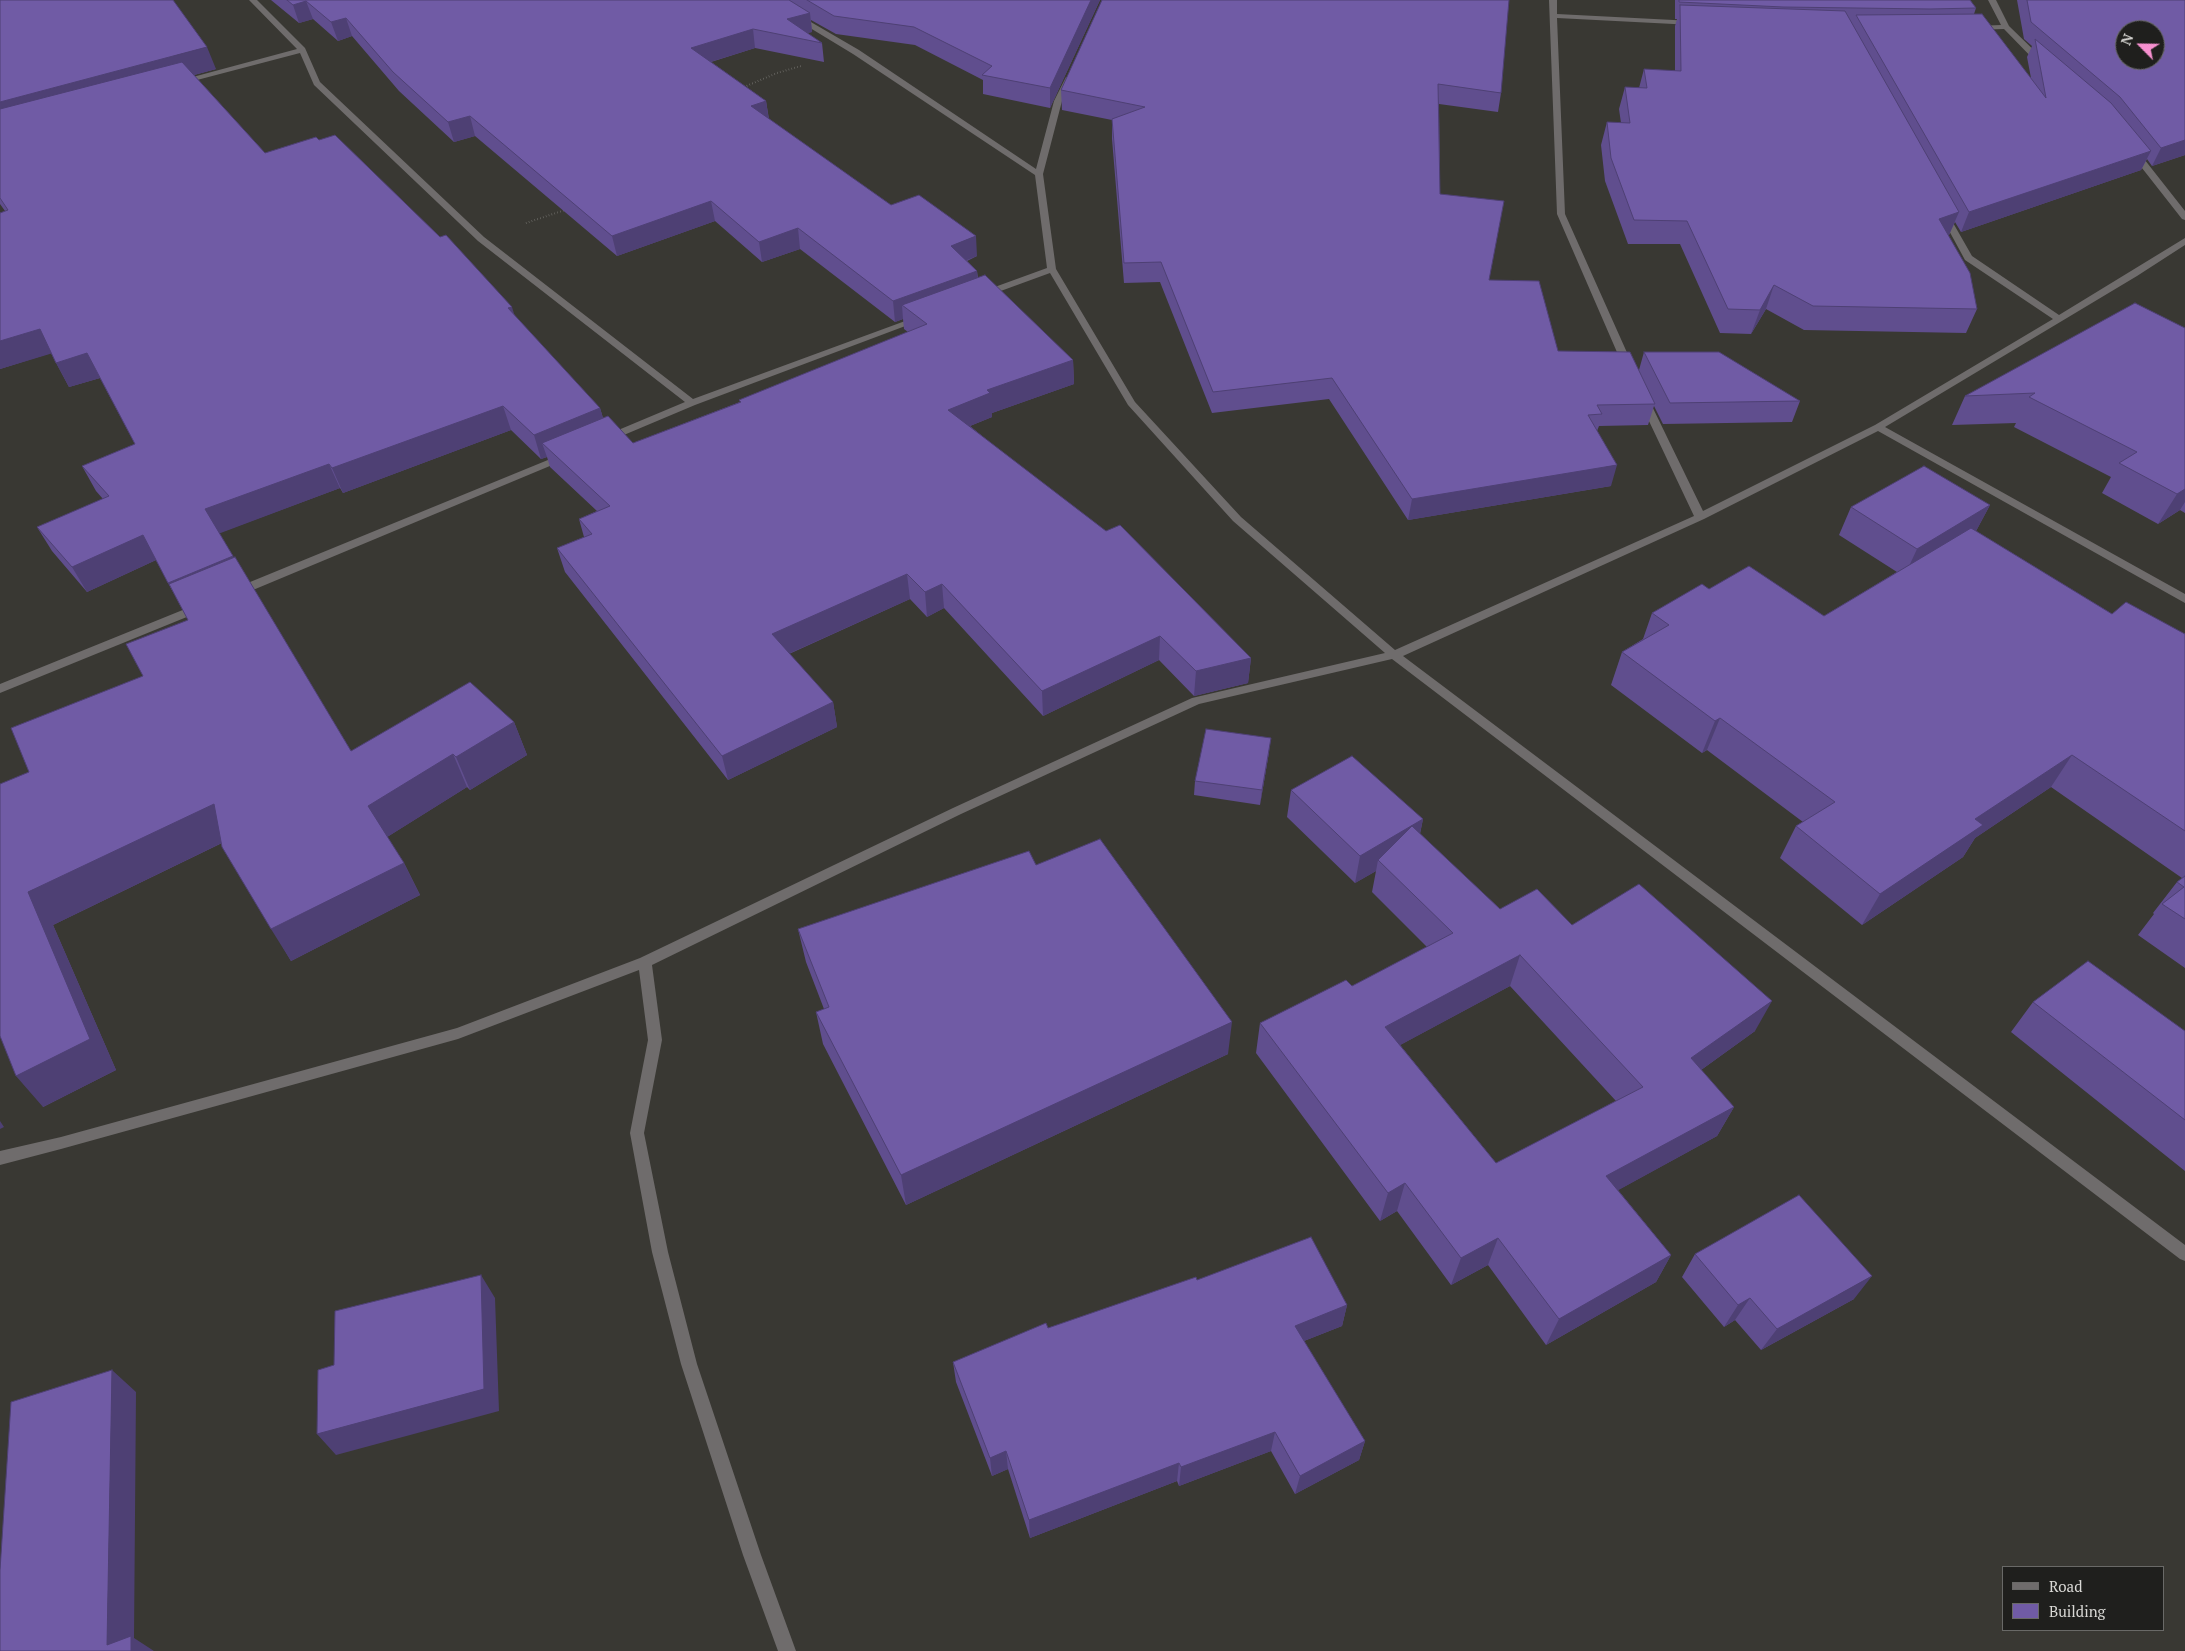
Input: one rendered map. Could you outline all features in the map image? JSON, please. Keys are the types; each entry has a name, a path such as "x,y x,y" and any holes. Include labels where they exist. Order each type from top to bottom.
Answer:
{"street":[{"path":"253,0 302,50 318,83 481,239 692,403"},
{"path":"768,0 856,52 1039,174"},
{"path":"1553,0 1561,214 1632,375"},
{"path":"1992,0 2006,27 2027,50 2049,69"},
{"path":"1553,16 1701,23"},
{"path":"1969,28 2006,27"},
{"path":"176,84 302,50"},
{"path":"1074,67 1058,101 1039,174 1052,269 1131,403 1236,519 1394,655 2185,1254"},
{"path":"2131,148 2185,217"},
{"path":"1940,207 1968,258 2059,319"},
{"path":"0,1158 62,1143 458,1033 645,962 957,810 1196,701 1394,655 1700,517 1878,427 2185,241"},
{"path":"978,296 1052,269"},
{"path":"602,441 692,403 932,314"},
{"path":"1640,393 1700,517"},
{"path":"1878,427 2185,599"},
{"path":"1,685 218,600 575,452"},
{"path":"645,962 655,1040 637,1132 660,1252 689,1364 752,1555 787,1651"}],"path":[{"path":"741,89 777,73 856,52"},
{"path":"481,239 571,208"}],"building":[{"path":"0,0 173,0 207,47 0,102"},
{"path":"287,0 789,0 810,13 787,19 822,43 753,29 691,48 766,101 751,106 891,205 919,195 976,236 951,246 977,271 893,301 798,228 759,242 711,201 612,236 470,116 448,122 393,72 346,18 331,22 306,1 293,5"},
{"path":"807,0 1091,0 1050,88 982,75 992,66 914,27 834,16"},
{"path":"1102,0 1509,0 1501,93 1438,84 1440,194 1504,201 1489,280 1539,281 1558,351 1630,352 1655,404 1597,405 1602,414 1588,415 1617,465 1412,499 1332,378 1213,392 1161,262 1124,263 1112,119 1145,107 1061,90"},
{"path":"1679,0 1970,0 1976,8 1783,7 1679,2"},
{"path":"2027,0 2185,0 2185,140 2161,148 2120,97 2031,22"},
{"path":"1680,5 1845,11 1959,212 1939,219 1970,273 1977,309 1813,306 1774,285 1760,310 1728,309 1687,221 1634,220 1611,158 1607,122 1630,123 1625,87 1647,88 1644,69 1681,71"},
{"path":"1982,14 2046,98 2035,39 2111,103 2151,151 1969,212 1856,15"},
{"path":"182,62 265,153 316,137 319,140 335,135 440,237 446,235 512,307 508,308 600,408 534,435 503,406 332,468 329,464 205,509 233,556 168,583 143,535 72,567 37,527 109,496 82,466 135,444 87,353 56,363 40,329 0,341 0,213 8,210 0,198 0,109"},
{"path":"985,275 1073,360 987,390 990,393 948,410 1106,531 1120,525 1251,658 1196,671 1160,636 1042,691 942,584 925,592 907,574 772,634 833,702 722,756 557,548 592,534 579,519 610,506 542,443 608,416 633,443 741,402 739,400 927,324 902,305"},
{"path":"2135,303 2185,328 2185,489 2177,494 2119,463 2137,452 2029,397 2035,393 1965,396"},
{"path":"1644,352 1719,352 1800,401 1670,403"},
{"path":"1924,466 1990,505 1917,549 1851,507"},
{"path":"1971,528 2112,614 2126,602 2185,634 2185,831 2072,755 1975,819 1983,825 1880,894 1796,826 1835,802 1720,718 1715,721 1622,652 1669,625 1652,613 1702,584 1709,589 1749,566 1824,616"},
{"path":"235,557 351,751 470,682 514,722 456,757 453,754 368,806 404,863 271,929 222,847 214,804 28,892 90,1039 16,1076 0,1036 0,784 29,772 11,728 143,676 126,644 188,620 169,584"},
{"path":"1206,729 1271,738 1262,790 1195,781"},
{"path":"1352,756 1423,819 1360,856 1291,790"},
{"path":"1412,826 1500,909 1537,889 1572,925 1639,884 1772,1001 1691,1058 1734,1107 1606,1176 1671,1255 1559,1319 1498,1238 1461,1258 1405,1183 1388,1193 1260,1023 1346,980 1352,986 1453,933 1378,860","holes":["1520,955 1643,1087 1496,1163 1385,1027"]},
{"path":"1100,839 1232,1022 901,1175 816,1012 829,1007 798,929 1029,851 1036,865"},
{"path":"2185,876 2185,919 2162,904 2184,887 2177,882"},
{"path":"2088,961 2185,1031 2185,1120 2033,1002"},
{"path":"1799,1195 1872,1276 1777,1329 1750,1298 1738,1305 1695,1254"},
{"path":"1311,1237 1347,1305 1295,1326 1365,1441 1300,1476 1275,1432 1181,1467 1179,1463 1029,1520 1006,1451 990,1458 953,1362 1046,1323 1048,1328 1196,1277 1197,1280"},
{"path":"481,1275 484,1389 317,1434 318,1370 334,1365 335,1311"},
{"path":"112,1370 107,1645 131,1636 131,1651 0,1651 0,1570 11,1402"}]}
